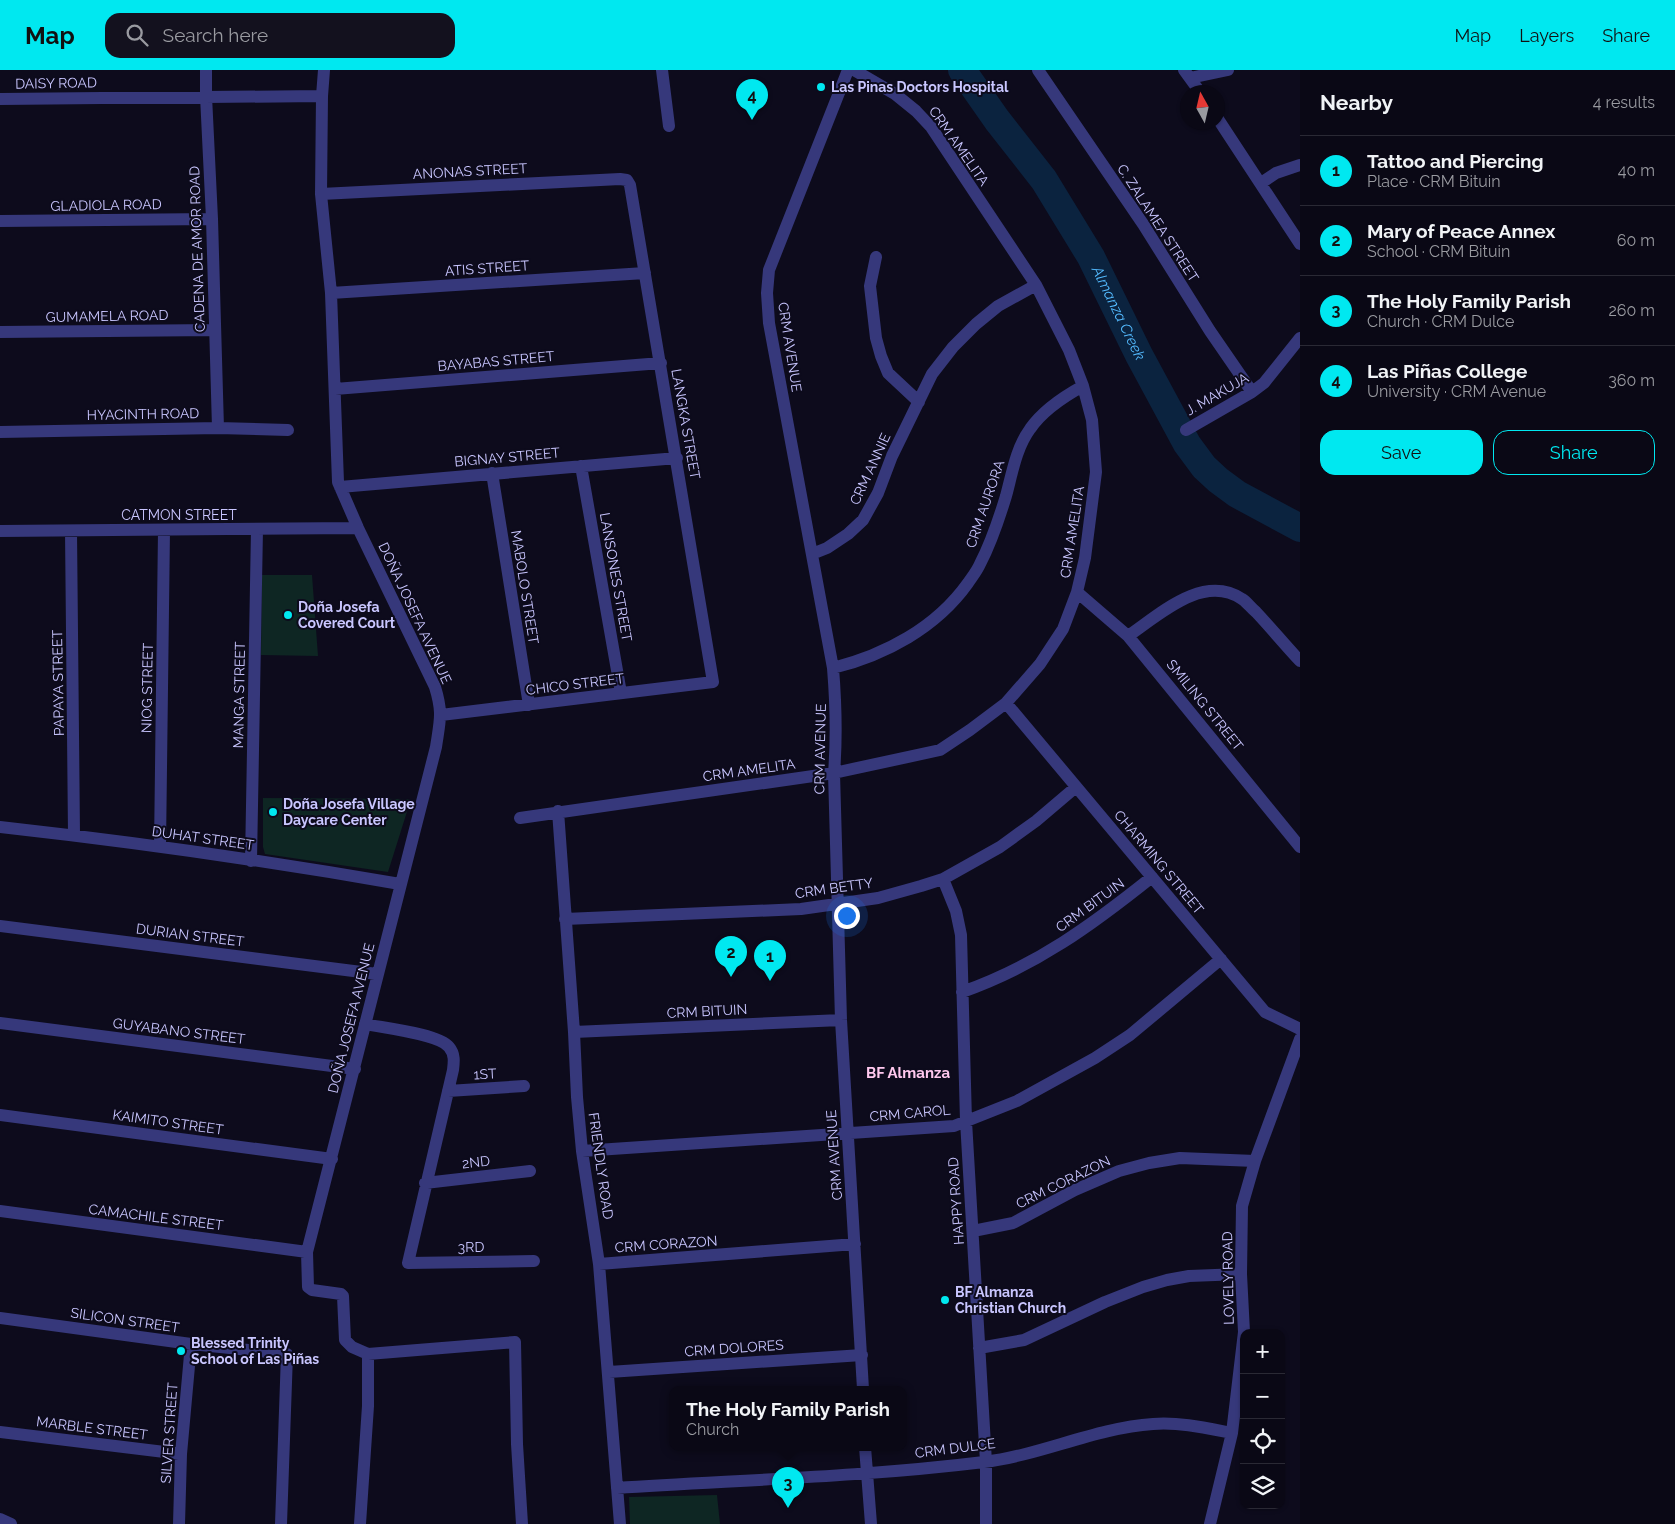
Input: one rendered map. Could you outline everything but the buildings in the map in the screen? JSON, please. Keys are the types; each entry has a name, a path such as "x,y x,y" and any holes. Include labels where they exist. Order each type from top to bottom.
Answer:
{"street":[{"name":"CADENA DE AMOR ROAD","path":"206,70 218,428"},
{"name":"DOÑA JOSEFA AVENUE","path":"324,70 321,194 331,293 338,482 434,687 440,705 441,716 436,747 376,974 355,1069 307,1252 308,1287 312,1290 342,1294 344,1296 345,1340 352,1347 368,1354"},
{"name":"CRM AVENUE","path":"848,70 774,254 769,270 768,285 769,323 833,668 837,740 834,773 840,1020 863,1386"},
{"name":"CRM AMELITA","path":"520,818 558,811 834,773 940,750 1006,702 1040,664 1063,629 1077,592 1085,558 1096,472 1092,420 1083,386 1069,350 1036,285 931,128 916,111 895,94 854,70"},
{"name":"C. ZALAMEA STREET","path":"1038,70 1252,392"},
{"path":"1187,74 1228,70"},
{"path":"661,72 669,126"},
{"path":"1187,74 1195,85"},
{"name":"DAISY ROAD","path":"0,99 322,96"},
{"path":"1225,129 1300,244"},
{"path":"1261,183 1276,173 1300,165"},
{"name":"ANONAS STREET","path":"321,194 620,179"},
{"name":"LANGKA STREET","path":"620,179 627,180 630,185 713,682"},
{"name":"GLADIOLA ROAD","path":"0,221 212,219"},
{"path":"876,257 870,286 876,338 881,356 888,373 919,402"},
{"name":"ATIS STREET","path":"331,293 645,273"},
{"name":"CRM ANNIE","path":"812,554 827,548 848,534 863,520 878,493 892,456 932,374 953,347 998,306 1036,285"},
{"name":"GUMAMELA ROAD","path":"0,332 215,330"},
{"name":"J. MAKUJA","path":"1186,430 1252,392 1264,383 1300,338"},
{"name":"BAYABAS STREET","path":"334,389 661,363"},
{"name":"CRM AURORA","path":"833,668 865,659 889,649 942,613 960,593 980,566 1005,500 1016,458 1029,429 1044,412 1065,396 1083,386"},
{"name":"HYACINTH ROAD","path":"0,432 218,428 288,430"},
{"name":"BIGNAY STREET","path":"340,487 677,458"},
{"name":"LANSONES STREET","path":"581,466 621,694"},
{"name":"MABOLO STREET","path":"492,473 529,705"},
{"name":"CATMON STREET","path":"0,531 358,528"},
{"name":"MANGA STREET","path":"251,861 257,529"},
{"name":"NIOG STREET","path":"160,847 164,530"},
{"name":"PAPAYA STREET","path":"71,531 74,836"},
{"path":"1128,636 1174,604 1197,593 1213,590 1230,593 1243,599 1300,661"},
{"name":"SMILING STREET","path":"1077,592 1128,636 1300,846"},
{"name":"CHICO STREET","path":"441,716 713,682"},
{"name":"CHARMING STREET","path":"1006,702 1265,1012 1300,1029"},
{"name":"CRM BETTY","path":"565,919 801,909 878,898 943,878 1000,847 1036,821 1076,787"},
{"name":"FRIENDLY ROAD","path":"558,811 577,1097 582,1151 600,1264 620,1524"},
{"name":"DUHAT STREET","path":"0,827 160,847 321,870 400,884"},
{"name":"CRM BITUIN","path":"962,992 992,981 1028,964 1070,939 1152,877"},
{"name":"HAPPY ROAD","path":"943,878 956,911 961,935 966,1122 986,1462 986,1524"},
{"name":"DURIAN STREET","path":"0,926 376,974"},
{"name":"CRM CAROL","path":"582,1151 954,1126 1017,1101 1095,1058 1130,1034 1221,959"},
{"name":"CRM BITUIN","path":"574,1032 840,1020"},
{"name":"GUYABANO STREET","path":"0,1023 355,1069"},
{"path":"365,1024 436,1038 449,1046 454,1056 448,1091 425,1183"},
{"name":"LOVELY ROAD","path":"1210,1524 1232,1433 1244,1332 1241,1274 1242,1206 1255,1161 1300,1039"},
{"name":"1ST","path":"448,1091 524,1086"},
{"name":"KAIMITO STREET","path":"0,1115 332,1159"},
{"name":"CRM CORAZON","path":"973,1231 1013,1223 1075,1190 1119,1171 1149,1163 1180,1158 1255,1161"},
{"name":"2ND","path":"425,1183 530,1171"},
{"name":"3RD","path":"425,1183 408,1263 534,1261"},
{"name":"CAMACHILE STREET","path":"0,1211 307,1252"},
{"name":"CRM CORAZON","path":"600,1264 855,1244"},
{"path":"979,1348 1024,1340 1105,1302 1167,1280 1189,1276 1241,1274"},
{"name":"SILICON STREET","path":"0,1318 191,1344 287,1354 281,1524"},
{"path":"360,1524 368,1406 368,1354 515,1342 517,1444 522,1524"},
{"name":"SILVER STREET","path":"179,1524 181,1454 191,1344"},
{"name":"CRM DOLORES","path":"609,1372 862,1355"},
{"name":"CRM DULCE","path":"617,1488 867,1472 986,1462 1124,1427 1155,1424 1184,1424 1232,1433"},
{"name":"MARBLE STREET","path":"0,1432 181,1454"},
{"path":"865,1451 871,1524"},
{"path":"0,1519 10,1524"}],"green space":[{"name":"Doña Josefa Covered Court","path":"262,575 312,575 318,656 261,655"},
{"path":"263,798 411,799 388,872 265,854 263,847"},
{"path":"717,1495 720,1524 630,1524 629,1497"}],"waterway":[{"name":"Almanza Creek","path":"962,70 997,120 1044,180 1091,257 1139,355 1187,444 1204,467 1218,480 1237,494 1300,528"}],"place":[{"name":"Las Pinas Doctors Hospital","path":"821,87"},
{"name":"Las Piñas College","path":"752,120"},
{"name":"Doña Josefa Covered Court","path":"288,615"},
{"name":"Doña Josefa Village Daycare Center","path":"273,812"},
{"name":"Mary of Peace Annex","path":"731,977"},
{"name":"Tattoo and Piercing","path":"770,981"},
{"name":"BF Almanza Christian Church","path":"945,1300"},
{"name":"Blessed Trinity School of Las Piñas","path":"181,1351"},
{"name":"The Holy Family Parish","path":"788,1508"}],"district":[{"name":"BF Almanza","path":"908,1073"}]}
